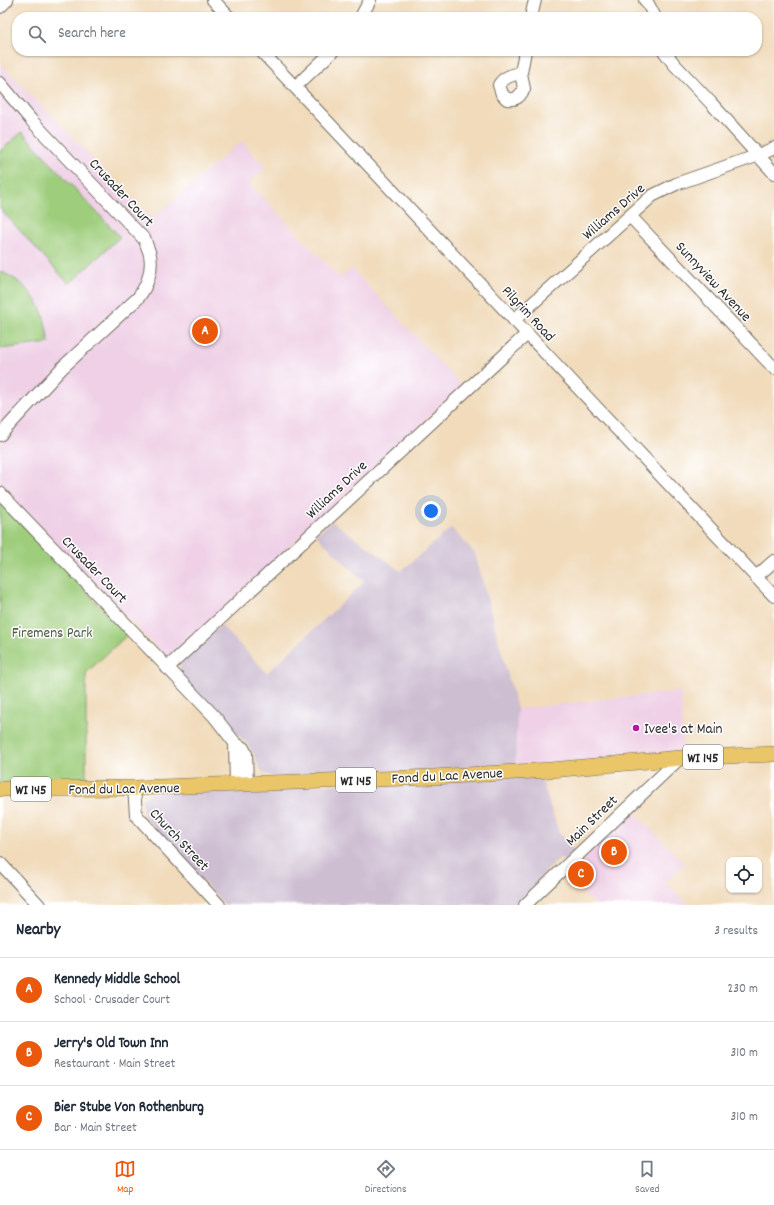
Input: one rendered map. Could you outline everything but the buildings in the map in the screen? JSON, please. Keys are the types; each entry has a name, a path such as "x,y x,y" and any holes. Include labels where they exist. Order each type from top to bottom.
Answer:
{"main road":[{"name":"Fond du Lac Avenue","path":"0,789 134,788 433,777 551,770 680,758 774,754"}],"street":[{"path":"0,7 7,0"},
{"path":"213,0 224,12"},
{"path":"363,12 370,0"},
{"path":"533,12 535,0"},
{"path":"645,0 652,12"},
{"name":"Pilgrim Road","path":"266,56 774,596"},
{"path":"295,87 328,56"},
{"path":"521,73 524,56"},
{"path":"668,56 774,173"},
{"name":"Crusader Court","path":"0,83 31,120 145,240 150,255 150,271 145,289 138,298 63,367 0,435"},
{"name":"Williams Drive","path":"514,320 652,196 676,184 759,156 774,148"},
{"name":"Sunnyview Avenue","path":"630,216 774,368"},
{"name":"Williams Drive","path":"167,668 527,334"},
{"name":"Crusader Court","path":"0,493 214,716 235,743 241,784"},
{"path":"756,577 774,560"},
{"name":"Main Street","path":"525,905 680,758"},
{"name":"Church Street","path":"134,788 136,815 219,905"},
{"path":"0,863 39,905"}],"shaded area":[{"path":"0,63 152,219 241,141 266,167 249,183 340,278 352,269 462,386 168,659 0,487"},
{"path":"332,521 401,571 451,528 475,553 517,709 515,767 273,777 264,773 259,767 247,744 187,683 180,672 182,661 221,625 267,673 364,582 316,535"},
{"path":"681,691 683,753 515,767 517,709"},
{"path":"540,775 559,833 575,852 565,860 560,858 537,880 537,883 513,905 225,905 146,819 143,813 142,804 142,799 150,793"},
{"path":"633,811 685,864 665,882 688,905 595,905 565,875"}],"green space":[{"path":"22,132 120,237 69,284 0,209 0,151"},
{"path":"0,272 7,274 19,282 35,299 43,316 49,343 0,349"},
{"name":"Firemens Park","path":"0,500 127,635 86,673 86,782 0,784"}],"place":[{"name":"Kennedy Middle School","path":"205,331"},
{"name":"Ivee's at Main","path":"636,728"},
{"name":"Jerry's Old Town Inn","path":"614,852"},
{"name":"Bier Stube Von Rothenburg","path":"581,874"}]}
